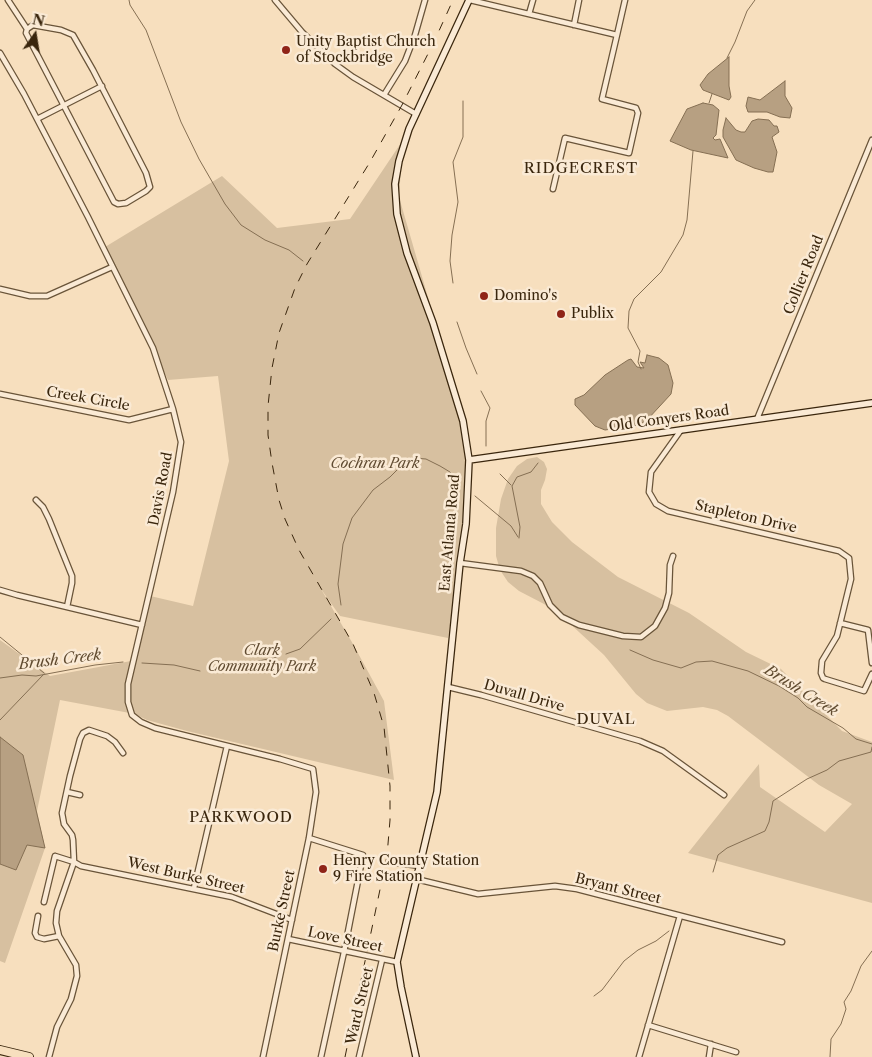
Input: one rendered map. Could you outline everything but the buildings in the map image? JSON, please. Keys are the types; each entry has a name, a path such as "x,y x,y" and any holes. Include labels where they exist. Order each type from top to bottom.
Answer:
{"highway":[{"path":"0,1050 29,1057"}],"street":[{"path":"8,0 27,29 26,33 114,202 118,204 126,203 150,187 150,181 135,150 73,35 44,26 33,25 27,29"},
{"path":"275,0 302,32 329,59 353,77 416,114"},
{"path":"384,95 405,62 425,0"},
{"path":"470,0 617,35"},
{"name":"East Atlanta Road","path":"416,1057 400,986 397,962 438,792 460,563 466,524 469,460 463,421 433,323 407,253 396,214 395,184 396,172 409,129 470,0"},
{"path":"529,14 533,0"},
{"path":"574,25 579,0"},
{"path":"553,189 565,138 629,153 638,113 636,108 602,99 625,0"},
{"name":"Davis Road","path":"0,53 37,119 153,348 173,409 180,442 173,492 128,684 128,702 132,715 141,722 155,728 313,769"},
{"path":"37,119 102,86"},
{"name":"Collier Road","path":"757,419 872,140"},
{"path":"0,289 30,296 47,296 112,267"},
{"name":"Creek Circle","path":"0,394 129,420 173,409"},
{"name":"Old Conyers Road","path":"469,460 872,403"},
{"name":"Stapleton Drive","path":"681,430 651,472 649,492 656,504 670,511 839,551 849,558 851,579 837,636 822,661 821,668 823,678 864,692 872,674"},
{"path":"36,500 43,507 49,519 72,576 67,607"},
{"path":"460,563 520,572 533,576 538,580 550,605 562,617 579,625 617,635 641,637 655,626 665,608 670,565 673,556"},
{"path":"0,590 142,625"},
{"path":"840,623 868,630 872,663"},
{"name":"Duvall Drive","path":"448,687 640,741 663,751 724,794"},
{"path":"49,1057 57,1027 71,998 77,976 76,966 59,936 56,923 57,912 74,862 73,840 62,820 63,806 83,733 89,730 107,736 116,742 123,753"},
{"path":"194,888 227,746"},
{"name":"Burke Street","path":"263,1057 309,838 316,792 313,769"},
{"path":"67,792 80,795"},
{"path":"309,838 363,855 344,952 320,1057"},
{"name":"West Burke Street","path":"44,902 55,856 81,866 232,897 292,920"},
{"path":"390,862 420,866"},
{"name":"Bryant Street","path":"416,879 478,894 555,886 577,889 782,942"},
{"path":"38,916 35,933 37,937 44,939 59,936"},
{"path":"639,1057 680,916"},
{"name":"Love Street","path":"288,939 397,962"},
{"name":"Ward Street","path":"359,1057 382,960"},
{"path":"648,1024 736,1052"},
{"path":"709,1057 711,1044"}],"green space":[{"path":"403,140 399,197 462,415 472,459 468,511 448,638 340,616 321,589 384,701 394,780 187,731 147,720 135,714 60,700 37,811 45,848 5,963 0,961 0,640 50,676 131,661 125,686 129,697 128,684 142,625 146,595 193,606 229,461 218,376 168,380 105,247 222,176 277,228 350,219"},
{"path":"537,457 544,462 547,469 541,490 541,504 552,522 572,542 618,577 689,613 746,652 781,669 842,731 872,742 872,903 688,853 759,764 760,787 825,832 852,804 819,785 728,716 717,710 703,707 667,711 647,703 636,694 604,655 567,621 508,582 500,570 496,556 496,528 501,499 508,479 517,466 527,459"}],"shaded area":[{"path":"729,57 731,97 729,100 703,90 700,85 708,74"},
{"path":"785,81 785,96 792,108 790,118 780,117 767,112 748,112 746,106 748,97 760,100"},
{"path":"703,103 713,105 719,110 716,135 713,138 715,140 720,139 728,158 691,150 670,141 687,109"},
{"path":"726,118 736,130 741,132 745,132 752,121 758,119 769,120 774,126 777,126 779,132 772,137 777,152 773,172 754,168 736,160 723,137"},
{"path":"647,355 659,358 668,365 673,383 671,394 647,420 639,425 605,430 595,426 575,405 575,399 584,395 605,375 628,360 631,359 637,367 644,368 640,362 645,363"},
{"path":"0,737 23,755 45,848 27,845 16,870 0,864"}],"waterway":[{"path":"129,0 130,5 146,30 181,122 199,159 225,204 241,225 265,240 289,250 303,261"},
{"path":"727,58 747,11 755,0"},
{"path":"709,103 712,94"},
{"path":"453,283 450,261 452,235 458,202 453,162 463,137 463,101"},
{"path":"641,369 638,362 640,351 628,328 629,311 634,299 661,272 683,235 687,220 693,151"},
{"path":"457,322 477,374"},
{"path":"481,391 490,408 486,421 486,446"},
{"name":"Brush Creek","path":"341,605 338,584 343,544 352,518 373,490 400,467 414,458 426,459 450,472 458,485"},
{"path":"519,538 520,527 512,486 517,477 531,472 538,463"},
{"path":"500,474 511,485"},
{"name":"Brush Creek","path":"475,496 511,526 518,537"},
{"name":"Brush Creek","path":"286,654 300,649 331,619"},
{"path":"0,637 44,673"},
{"name":"Brush Creek","path":"630,650 653,660 681,668 696,662 712,661 748,671 779,686 798,698 807,707 843,728 856,739 872,744"},
{"name":"Brush Creek","path":"208,669 277,657"},
{"name":"Brush Creek","path":"0,678 22,675 36,676 123,662"},
{"name":"Brush Creek","path":"142,663 174,665 200,671"},
{"path":"0,720 44,674"},
{"path":"713,872 718,855 727,848 765,831 769,822 773,801 839,761 871,752 872,747"},
{"path":"594,996 602,990 624,961 669,931"},
{"path":"830,1057 831,1039 841,1024 846,1009 844,1002 851,991 861,966 872,951"}],"railway":[{"path":"345,1057 387,856 390,786 384,727 374,693 353,644 299,550 285,519 279,500 272,463 268,435 268,406 272,368 279,333 295,288 307,264 370,162 402,105 453,0"}],"place":[{"name":"Unity Baptist Church of Stockbridge","path":"286,50"},
{"name":"Domino's","path":"484,296"},
{"name":"Publix","path":"561,314"},
{"name":"Henry County Station 9 Fire Station","path":"323,869"}],"district":[{"name":"RIDGECREST","path":"581,169"},
{"name":"DUVAL","path":"606,720"},
{"name":"PARKWOOD","path":"241,818"}],"park label":[{"name":"Cochran Park","path":"375,464"},
{"name":"Clark Community Park","path":"262,660"}]}
